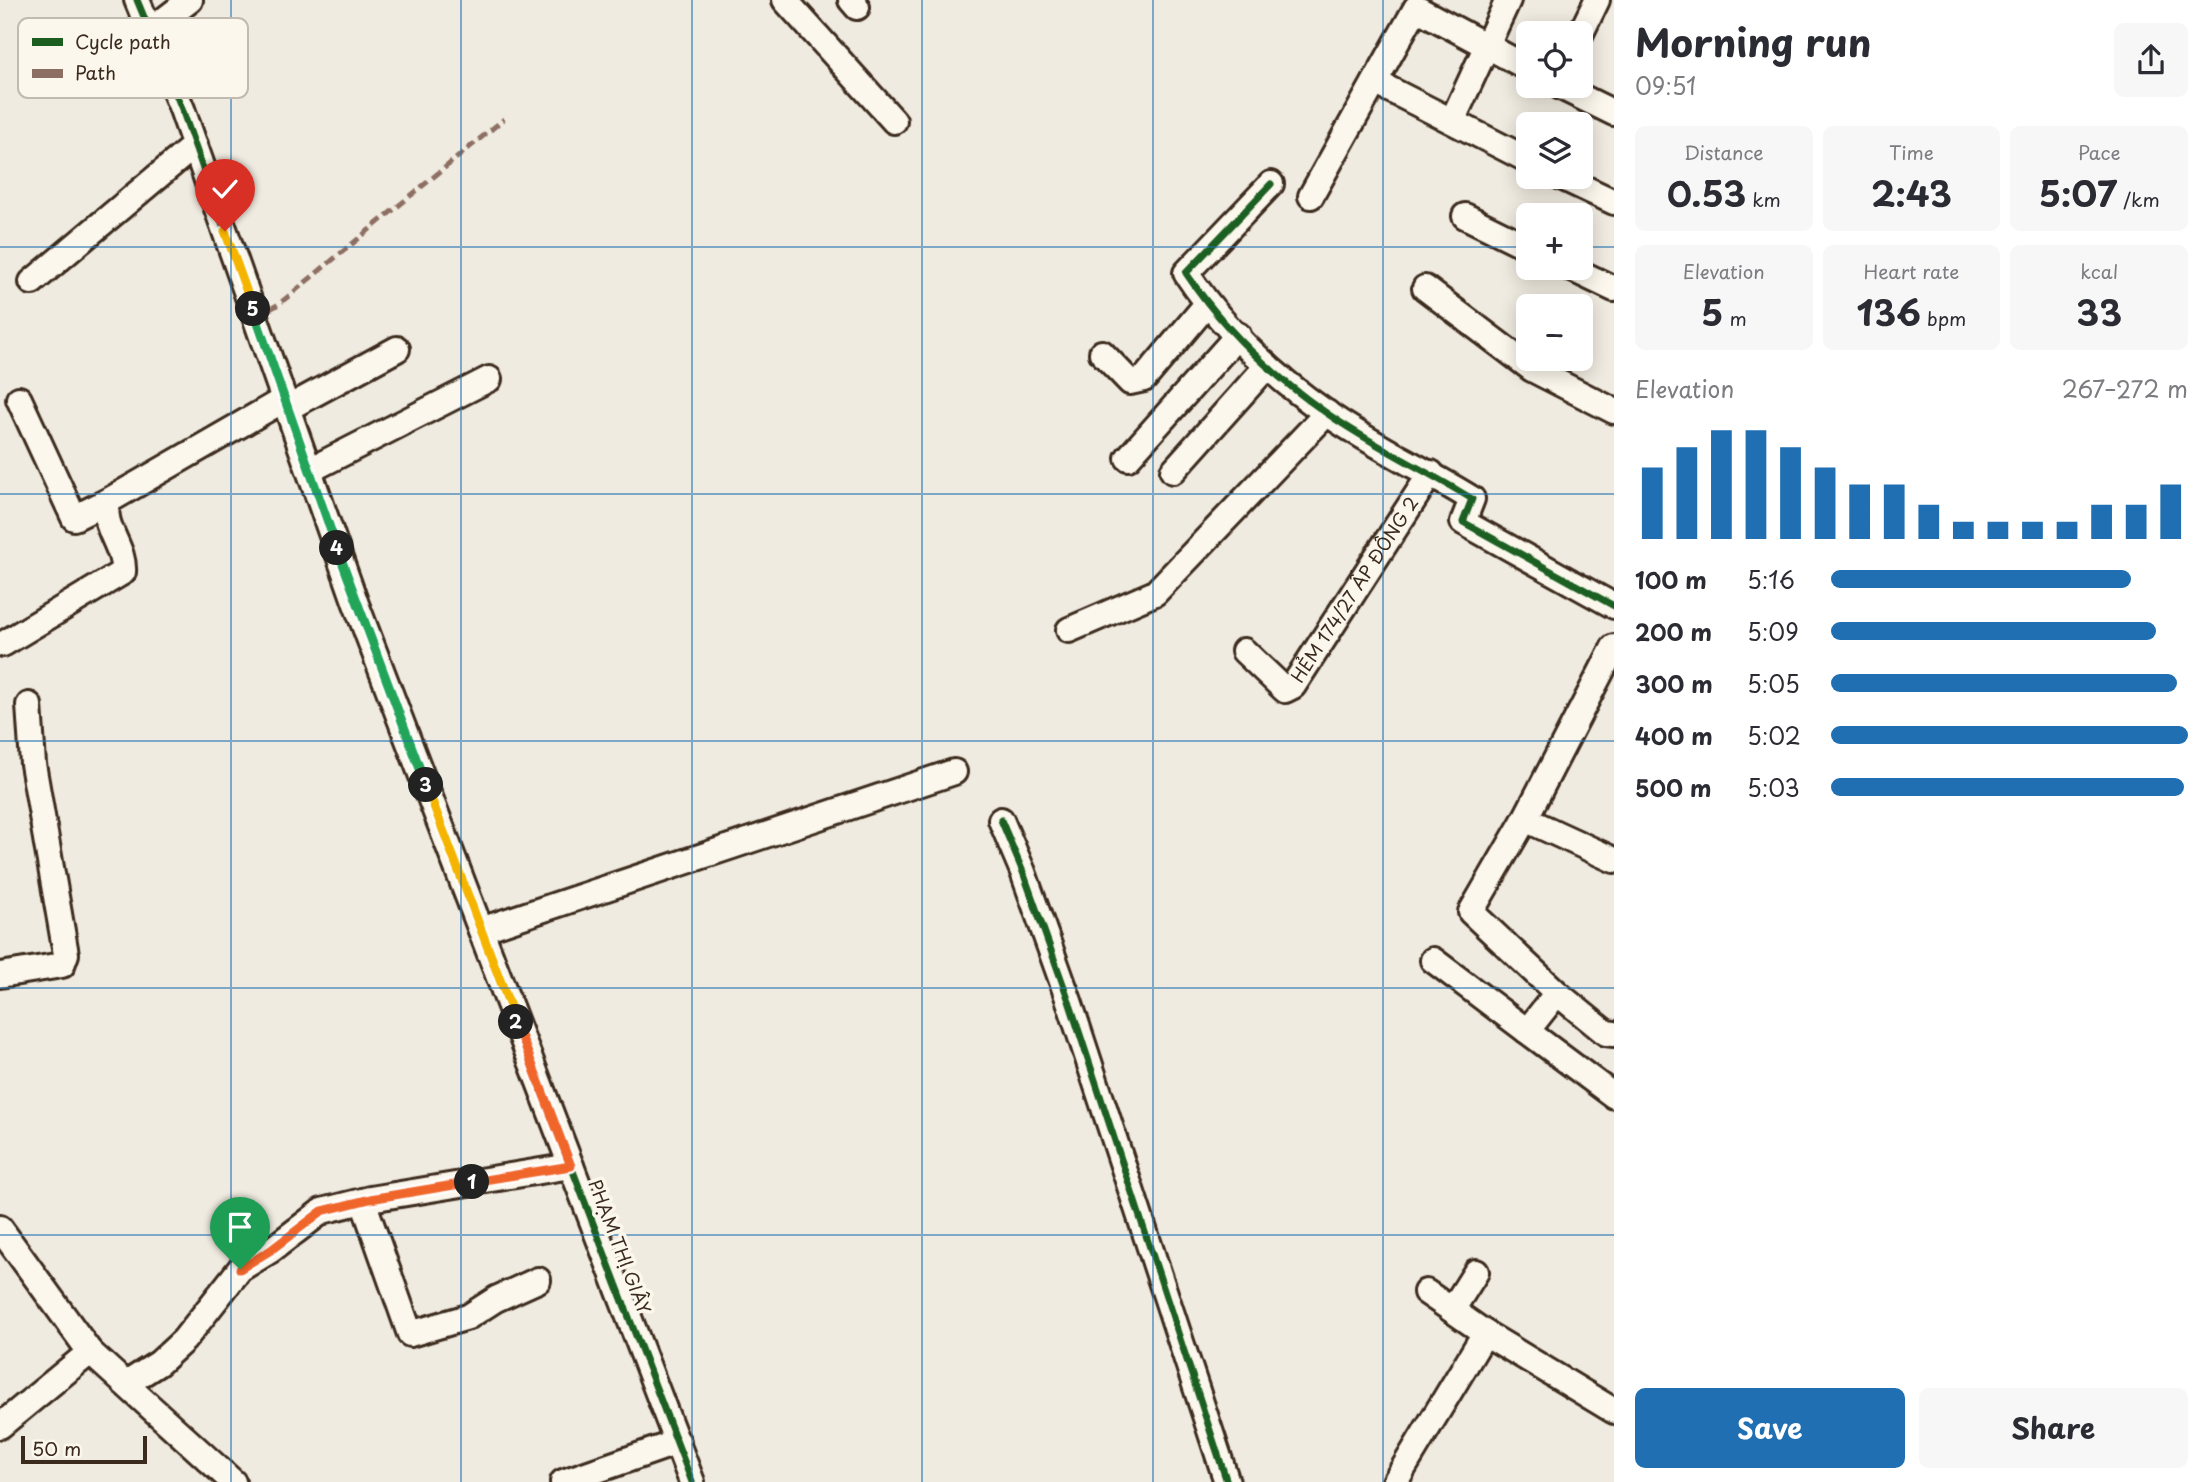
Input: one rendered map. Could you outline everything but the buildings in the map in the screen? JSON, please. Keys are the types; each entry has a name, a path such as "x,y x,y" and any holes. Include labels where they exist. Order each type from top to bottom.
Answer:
{"street":[{"name":"PHẠM THỊ GIÂY","path":"137,0 145,18"},
{"path":"167,18 190,0"},
{"path":"785,0 894,121"},
{"path":"1453,119 1508,0"},
{"path":"1587,21 1597,0"},
{"path":"1311,196 1416,8 1516,61"},
{"path":"1375,82 1453,119 1516,153"},
{"name":"PHẠM THỊ GIÂY","path":"177,98 356,604 692,1482"},
{"path":"1583,98 1614,113"},
{"path":"32,282 195,145"},
{"path":"1271,184 1186,273 1207,304 1267,366 1327,413 1472,499 1463,522 1614,606"},
{"path":"1586,189 1614,202"},
{"path":"1465,216 1516,241"},
{"path":"1593,279 1614,289"},
{"path":"1425,288 1532,369 1614,411"},
{"path":"1102,353 1130,382 1136,383 1144,379 1207,304"},
{"path":"1128,458 1238,335"},
{"path":"19,399 74,518 286,404 397,349"},
{"path":"1173,471 1267,366"},
{"path":"310,470 489,379"},
{"path":"1069,630 1155,593 1327,413"},
{"name":"HẺM 174/27 ẤP ĐÔNG 2","path":"1244,651 1286,690 1293,686 1431,473"},
{"path":"3,644 123,572 124,561 104,513 108,501"},
{"path":"1614,647 1525,819 1471,912 1557,993 1606,1033 1614,1034"},
{"path":"0,975 62,965 66,954 33,764 29,705"},
{"path":"481,930 954,772"},
{"path":"1525,819 1614,860"},
{"path":"1001,820 1023,872 1069,1001 1227,1482"},
{"path":"1433,960 1614,1096"},
{"path":"1527,1031 1557,993"},
{"path":"126,1384 159,1363 184,1340 240,1269 271,1250 322,1211 363,1201 571,1166"},
{"path":"363,1201 410,1334 468,1317 496,1299 538,1280"},
{"path":"0,1228 90,1352 233,1482"},
{"path":"1452,1310 1476,1272"},
{"path":"1426,1292 1485,1333 1614,1411"},
{"path":"1395,1482 1485,1333"},
{"path":"0,1426 90,1352"},
{"path":"563,1482 678,1442"}],"marked path":[{"path":"256,317 279,304 504,119"}],"cycle path":[{"path":"137,0 144,18"},
{"path":"177,98 356,604 692,1482"},
{"path":"1271,184 1186,273 1215,312 1267,366 1325,412 1472,499 1463,522 1614,606"},
{"path":"1001,820 1023,872 1069,1001 1227,1482"}],"route":[{"path":"225,231 356,604 571,1166 370,1199 322,1211 271,1250 240,1269"}]}
